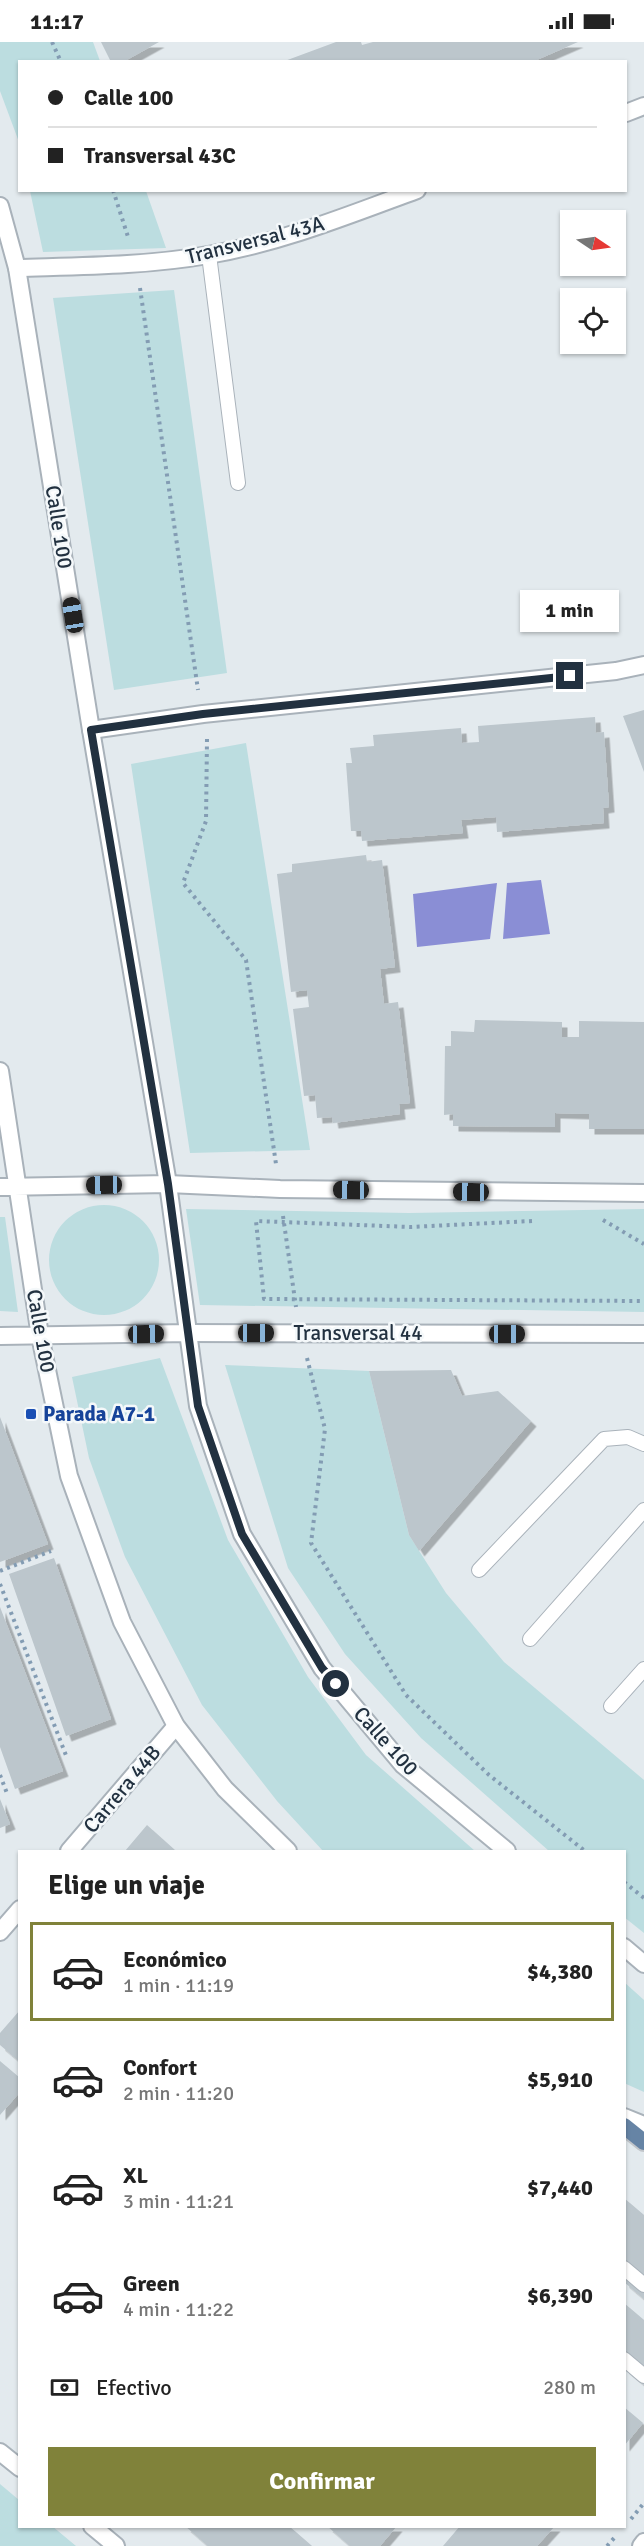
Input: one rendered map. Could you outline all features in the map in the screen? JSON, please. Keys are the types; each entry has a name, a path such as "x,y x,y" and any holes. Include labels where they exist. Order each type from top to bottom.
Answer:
{"main road":[{"path":"626,2128 644,2142"}],"street":[{"path":"627,113 644,106"},
{"name":"Transversal 43A","path":"17,268 136,263 209,255 302,232 412,192"},
{"name":"Calle 100","path":"0,206 17,268 91,730 168,1184 198,1406 242,1534 316,1658 403,1765 506,1850"},
{"path":"91,730 203,714 616,671 644,665"},
{"name":"Calle 100","path":"0,1071 40,1336 69,1476 122,1622 176,1726 225,1789 287,1850"},
{"path":"0,1187 168,1184 280,1189 644,1193"},
{"name":"Transversal 44","path":"0,1335 644,1334"},
{"name":"Carrera 44B","path":"70,1850 176,1726"},
{"path":"0,1932 18,1911"},
{"path":"626,1949 644,1964"},
{"path":"626,2117 644,2125"},
{"path":"0,2452 18,2466"},
{"path":"94,2528 116,2546"},
{"path":"640,2546 644,2542"}],"lane":[{"path":"209,255 238,483"},
{"path":"479,1570 604,1439 628,1437 644,1444"},
{"path":"530,1639 644,1510"},
{"path":"611,1706 644,1669"},
{"path":"626,2270 644,2285"},
{"path":"626,2361 644,2376"}],"path":[{"path":"52,42 60,60"},
{"path":"114,192 129,239"},
{"path":"136,263 198,688"},
{"path":"209,747 206,821 183,883 246,960 295,1299 325,1430 311,1543 406,1695 489,1775 584,1850"},
{"path":"610,1218 599,1218 644,1244"},
{"path":"540,1221 411,1227 256,1221 264,1299 644,1301"},
{"path":"0,1571 51,1551"},
{"path":"0,1584 67,1758"},
{"path":"0,1775 8,1796"},
{"path":"626,1884 644,1898"}],"shaded area":[{"path":"0,42 93,42 100,60 18,60 18,139 0,91"},
{"path":"30,192 146,192 166,248 43,252"},
{"path":"174,290 227,673 114,690 53,298"},
{"path":"246,743 310,1150 190,1153 131,764"},
{"path":"104,1205 125,1209 143,1221 155,1239 159,1260 155,1281 143,1299 125,1311 104,1315 83,1311 65,1299 53,1281 49,1260 53,1239 65,1221 83,1209"},
{"path":"186,1209 409,1213 644,1209 644,1312 200,1305"},
{"path":"0,1217 5,1217 18,1312 0,1311"},
{"path":"160,1358 228,1540 308,1677 366,1755 474,1850 322,1850 277,1801 202,1705 125,1557 89,1458 72,1377"},
{"path":"225,1365 369,1371 409,1535 446,1593 504,1662 644,1780 644,1933 626,1919 626,1850 548,1850 421,1738 345,1654 288,1568"},
{"path":"626,1984 644,2000 644,2092 626,2084"},
{"path":"0,2484 18,2499 18,2528 54,2528 76,2546 0,2546"}],"water":[{"path":"541,880 550,934 503,939 507,883"},
{"path":"497,883 490,939 417,947 413,894"}],"building":[{"path":"101,42 159,42 127,60 110,60"},
{"path":"336,42 361,42 362,45 373,42 578,42 537,60 287,60"},
{"path":"644,710 644,772 623,716"},
{"path":"595,717 596,733 604,732 609,807 603,808 604,823 497,832 496,817 461,820 463,833 362,841 361,831 351,831 346,763 352,763 350,748 374,746 373,735 461,728 462,743 479,742 478,726"},
{"path":"366,855 367,862 382,860 395,967 380,969 384,1004 398,1002 410,1103 399,1104 400,1114 333,1123 332,1117 317,1118 315,1095 304,1096 293,1009 309,1007 307,990 291,992 277,874 292,872 292,864"},
{"path":"475,1020 562,1022 562,1037 579,1037 579,1021 644,1022 644,1129 589,1129 589,1114 555,1113 555,1127 453,1126 453,1114 444,1115 445,1046 451,1046 451,1031 474,1032"},
{"path":"451,1370 462,1396 498,1391 531,1421 419,1551 409,1535 369,1371"},
{"path":"0,1417 48,1544 0,1562"},
{"path":"54,1558 111,1719 66,1736 9,1574"},
{"path":"0,1607 63,1771 15,1789 0,1747"},
{"path":"0,1799 10,1824 0,1828"},
{"path":"147,1825 175,1850 126,1850"},
{"path":"18,2012 18,2060 0,2045 0,2033"},
{"path":"0,2061 18,2076 18,2094 0,2115"},
{"path":"626,2200 644,2215 644,2299 626,2284"},
{"path":"626,2305 644,2320 644,2385 626,2370"},
{"path":"626,2409 643,2423 626,2444"},
{"path":"187,2528 291,2528 312,2546 208,2546"},
{"path":"329,2528 395,2528 380,2546 350,2546"},
{"path":"458,2528 553,2528 537,2546 443,2546"}],"place":[{"name":"Parada A7-1","path":"31,1414"}],"route":[{"path":"336,1684 322,1668 242,1534 198,1406 168,1184 91,730 203,714 570,676"}]}
